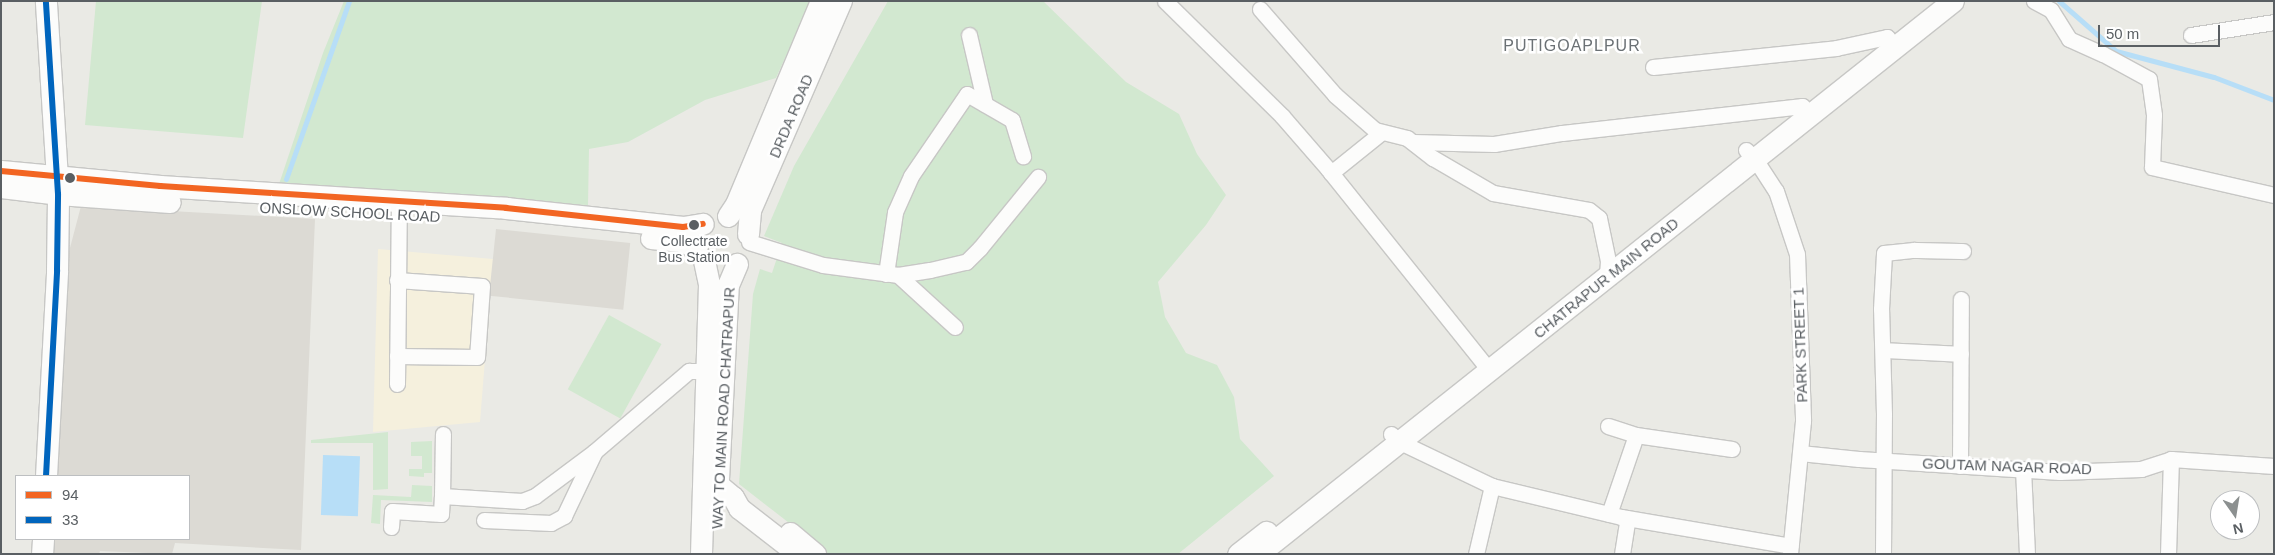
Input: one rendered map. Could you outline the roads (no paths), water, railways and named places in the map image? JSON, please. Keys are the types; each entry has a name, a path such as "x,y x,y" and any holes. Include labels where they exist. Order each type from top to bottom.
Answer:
{"main road":[{"path":"46,1 58,186 57,270 46,475"},
{"name":"DRDA ROAD","path":"728,216 736,204 821,1"},
{"name":"DRDA ROAD","path":"749,238 750,210 841,1"},
{"name":"CHATRAPUR MAIN ROAD","path":"1891,42 1933,1"},
{"name":"CHATRAPUR MAIN ROAD","path":"1258,554 1396,438 1750,154 1891,42 1953,1"},
{"name":"ONSLOW SCHOOL ROAD","path":"1,172 58,186"},
{"name":"ONSLOW SCHOOL ROAD","path":"1,187 58,186 398,208 681,241 701,254"},
{"name":"ONSLOW SCHOOL ROAD","path":"398,208 506,208 683,227 703,224"},
{"path":"701,254 710,265 722,268 737,264 744,258 749,238 740,221 728,216 710,219 703,224 698,232 701,254 709,284 706,371 718,485 739,508 798,554"},
{"name":"WAY TO MAIN ROAD CHATRAPUR","path":"714,554 728,285 737,264"},
{"name":"CHATRAPUR MAIN ROAD","path":"1238,554 1396,438"},
{"path":"718,485 746,497 815,554"},
{"name":"WAY TO MAIN ROAD CHATRAPUR","path":"701,554 703,511 718,485"},
{"path":"42,554 43,540"}],"street":[{"path":"1165,1 1282,116 1331,173 1486,367"},
{"path":"2034,1 2051,10 2069,39 2103,54 2149,79 2154,115 2152,167 2274,195"},
{"path":"1260,9 1335,95 1375,130 1407,138 1448,168 1493,193 1588,210 1599,218 1607,269"},
{"path":"2191,34 2274,22"},
{"path":"968,35 985,104"},
{"path":"1653,67 1891,42"},
{"path":"892,274 895,212 911,176 967,94 1012,120 1023,156"},
{"path":"1413,142 1494,144 1562,133 1806,110"},
{"path":"1331,173 1382,132"},
{"name":"PARK STREET 1","path":"1750,154 1776,191 1797,254 1803,421 1790,550"},
{"path":"749,238 823,265 892,274 930,270 966,262 980,248 1038,177"},
{"path":"397,384 398,208"},
{"path":"1883,554 1885,461 1881,309 1884,253 1914,250 1963,251"},
{"path":"892,274 955,327"},
{"path":"397,280 482,286 477,357 397,356"},
{"path":"1960,466 1961,299"},
{"path":"1883,350 1960,354"},
{"path":"442,496 522,501 534,496 594,452 689,371 706,371"},
{"path":"1608,426 1636,435 1732,449"},
{"path":"391,527 392,511 440,514 443,434"},
{"path":"1609,514 1636,435"},
{"path":"1396,438 1492,486 1609,514 1790,550"},
{"path":"484,520 551,524 564,516 594,452"},
{"name":"GOUTAM NAGAR ROAD","path":"1800,453 1885,461 2060,472 2141,469 2171,460 2274,466"},
{"path":"2168,554 2171,460"},
{"path":"2023,469 2027,554"},
{"path":"1476,554 1492,486"},
{"path":"1622,554 1628,518"}],"water":[{"path":"323,455 360,456 358,516 321,515"}],"waterway":[{"path":"286,179 349,1"},
{"path":"2059,1 2116,51 2214,77 2274,100"}],"place":[{"name":"Collectrate Bus Station","path":"694,225"}],"district":[{"name":"PUTIGOAPLPUR","path":"1572,46"}]}
